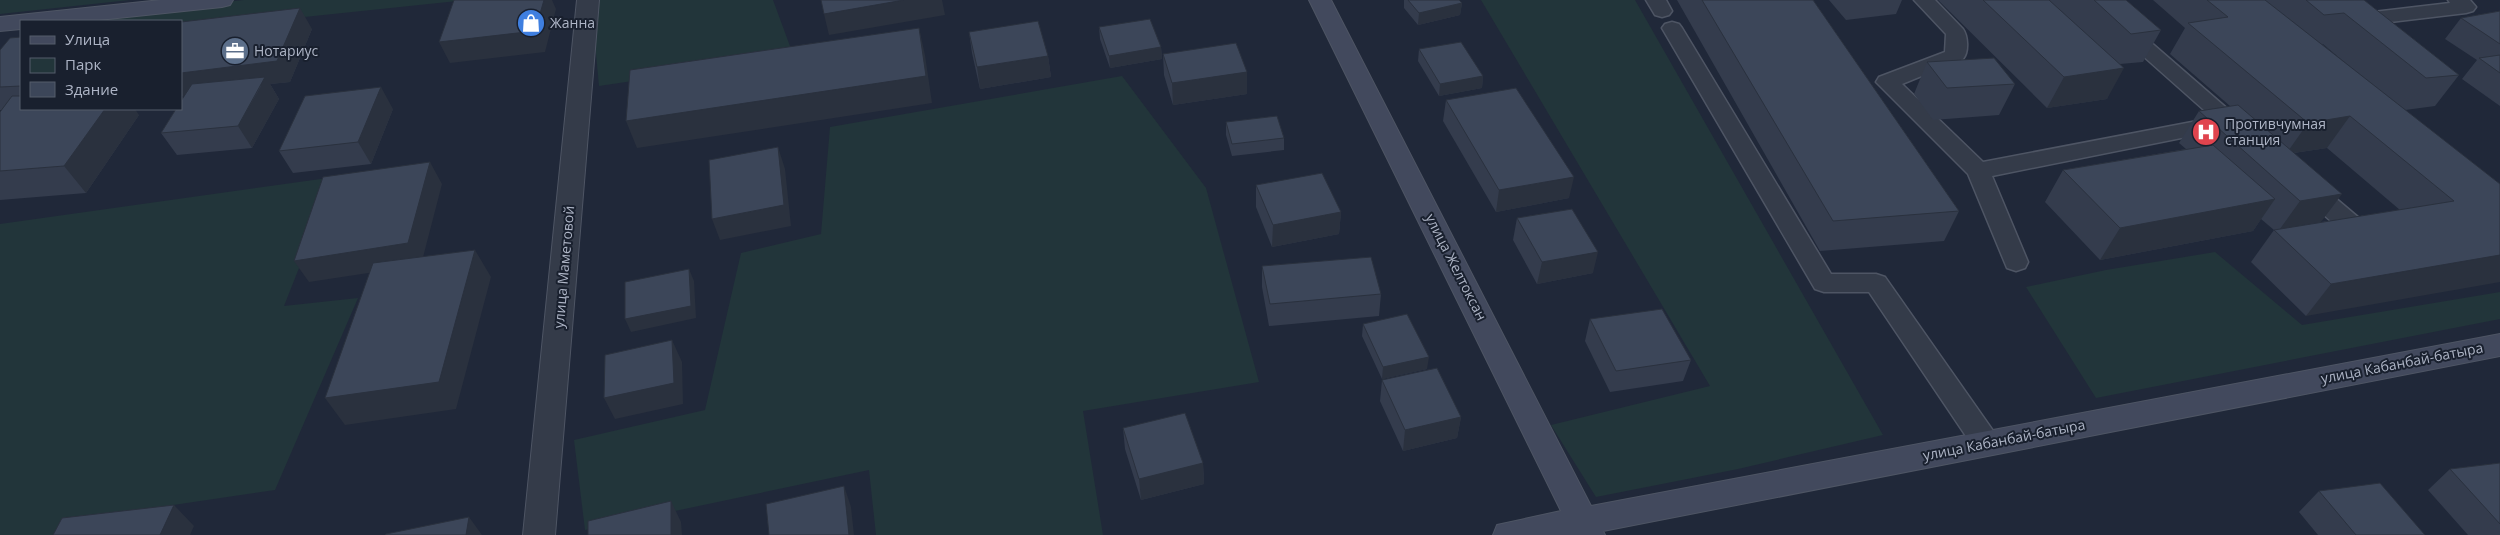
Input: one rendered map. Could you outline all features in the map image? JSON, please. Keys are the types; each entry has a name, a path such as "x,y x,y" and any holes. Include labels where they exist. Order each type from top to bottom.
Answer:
{"main road":[{"path":"37,20 213,0"},
{"name":"улица Желтоксан","path":"1320,0 1587,528"},
{"path":"0,24 20,22"},
{"name":"улица Кабанбай-батыра","path":"1509,535 1587,528 1986,443 2500,345"}],"street":[{"name":"улица Маметовой","path":"540,535 588,0"}],"lane":[{"path":"1924,0 1956,33 1956,55 1887,82 1978,171 2016,262"},
{"path":"2090,0 2261,147"},
{"path":"2364,19 2466,7 2458,0"},
{"path":"1664,13 1824,283 1876,283 1986,443"},
{"path":"1978,171 2231,122"},
{"path":"2290,173 2350,224"}],"green space":[{"path":"0,0 130,0 0,14"},
{"path":"244,0 467,0 182,30 182,20 52,20"},
{"path":"591,0 773,0 794,57 599,86"},
{"path":"1481,0 1635,0 1883,435 1738,469 1596,497 1551,425 1710,386"},
{"path":"1122,76 1206,188 1259,382 1083,411 1103,535 876,535 869,470 585,530 574,440 705,410 741,253 821,234 830,127"},
{"path":"335,177 284,306 358,298 275,490 92,517 78,535 0,535 0,224"},
{"path":"2215,252 2302,325 2500,292 2500,319 2096,398 2026,287 2106,270"}],"building":[{"path":"454,0 544,0 535,31 439,42"},
{"path":"821,0 904,0 824,14"},
{"path":"1408,0 1459,0 1462,3 1419,13"},
{"path":"1702,0 1813,0 1959,211 1833,221"},
{"path":"1983,0 2049,0 2124,68 2064,77"},
{"path":"2094,0 2126,0 2161,30 2131,34"},
{"path":"2207,0 2265,0 2500,184 2500,255 2331,284 2274,230 2454,201 2350,116 2308,123 2188,23 2228,17"},
{"path":"2306,0 2364,0 2459,75 2426,78 2344,13 2324,15"},
{"path":"300,8 277,61 182,73 182,22"},
{"path":"2500,11 2500,44 2461,18"},
{"path":"1150,19 1161,47 1109,56 1099,27"},
{"path":"1038,21 1048,56 977,67 969,32"},
{"path":"919,28 926,76 626,121 630,70"},
{"path":"20,37 20,86 0,87 0,50 10,38"},
{"path":"1461,42 1483,76 1440,84 1419,49"},
{"path":"1236,43 1247,72 1172,83 1163,54"},
{"path":"2500,55 2500,73 2479,58"},
{"path":"1994,58 2015,84 1947,88 1927,62"},
{"path":"265,77 238,126 161,133 175,110 182,110 182,99 192,84"},
{"path":"381,87 358,142 279,151 305,96"},
{"path":"1516,88 1574,177 1499,190 1446,100"},
{"path":"12,96 20,96 20,110 104,110 64,166 0,171 0,112"},
{"path":"2238,105 2342,194 2300,201 2199,111"},
{"path":"1277,116 1284,138 1232,144 1226,122"},
{"path":"2213,145 2275,199 2120,228 2063,170"},
{"path":"778,147 784,205 712,219 709,160"},
{"path":"430,162 408,243 294,261 323,177"},
{"path":"1322,173 1341,212 1273,225 1256,185"},
{"path":"1572,209 1598,252 1542,262 1517,218"},
{"path":"475,250 439,382 325,398 373,263"},
{"path":"1371,257 1381,294 1270,304 1262,266"},
{"path":"689,269 691,306 625,319 625,282"},
{"path":"1662,309 1691,360 1616,371 1590,319"},
{"path":"1407,314 1429,357 1383,367 1363,324"},
{"path":"672,340 674,383 604,398 605,355"},
{"path":"1437,368 1461,417 1405,430 1382,380"},
{"path":"1185,413 1203,463 1139,479 1123,428"},
{"path":"2500,463 2500,524 2450,469"},
{"path":"2380,483 2425,535 2356,535 2319,491"},
{"path":"844,486 849,535 769,535 766,504"},
{"path":"671,501 671,535 588,535 588,521"},
{"path":"174,505 160,535 53,535 62,518"},
{"path":"469,517 466,535 385,535 386,534"}],"place":[{"name":"Жанна","path":"531,23"},
{"name":"Нотариус","path":"235,51"},
{"name":"Противчумная станция","path":"2206,132"}]}
